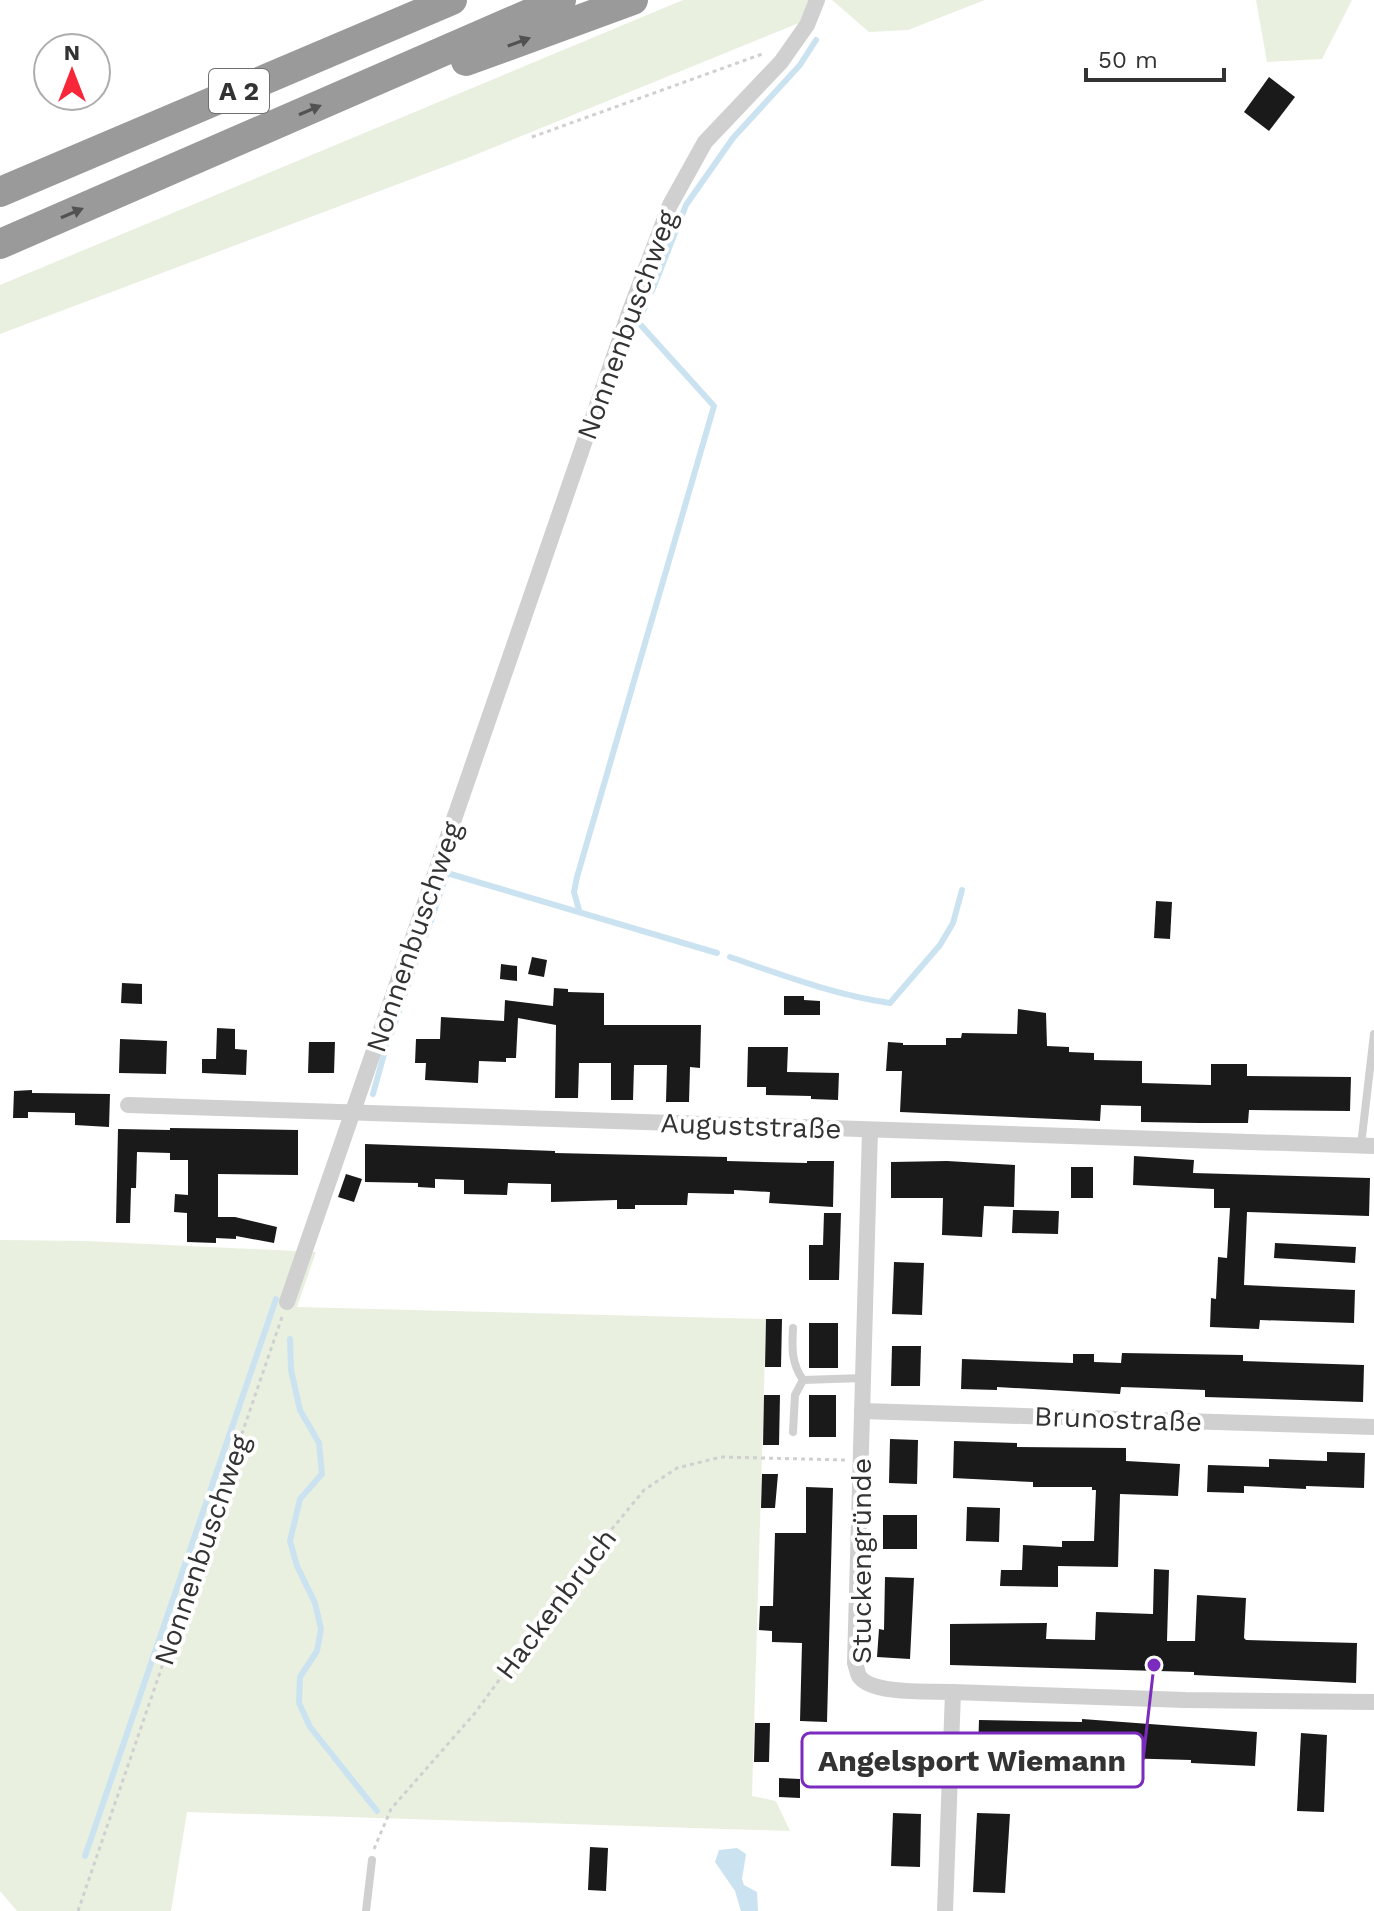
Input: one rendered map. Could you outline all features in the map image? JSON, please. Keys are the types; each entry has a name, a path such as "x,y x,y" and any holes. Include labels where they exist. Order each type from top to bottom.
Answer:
{"highway":[{"path":"13,187 90,135 398,0"},
{"name":"A 2","path":"13,187 452,0"},
{"name":"A 2","path":"0,244 561,0"},
{"path":"417,64 470,60 633,0"}],"street":[{"name":"Nonnenbuschweg","path":"287,1302 629,313 670,205 705,142 781,62 807,25 817,0"},
{"name":"Auguststraße","path":"128,1105 1367,1146"},
{"name":"Stuckengründe","path":"870,1130 855,1663 858,1675 880,1688 953,1692"},
{"name":"Brunostraße","path":"862,1411 1374,1427"},
{"path":"945,1911 953,1692 1185,1700 1374,1702"}],"lane":[{"path":"1367,1146 1374,1034"},
{"path":"793,1328 793,1360 803,1380"},
{"path":"793,1432 795,1395 797,1386 803,1380 863,1378"},
{"path":"366,1911 372,1860"}],"path":[{"path":"532,137 781,47 792,47"},
{"name":"Nonnenbuschweg","path":"78,1911 287,1302"},
{"name":"Hackenbruch","path":"372,1860 375,1843 391,1809 475,1713 589,1557 644,1490 677,1468 721,1457 861,1460"}],"green space":[{"path":"683,0 809,0 799,23 470,157 0,334 0,285"},
{"path":"832,0 985,0 908,30 869,32"},
{"path":"1256,0 1352,0 1322,59 1267,62"},
{"path":"0,1240 316,1252 297,1307 766,1319 752,1796 776,1801 790,1831 187,1812 171,1911 17,1911 0,1891"}],"water":[{"path":"737,1848 746,1854 742,1879 744,1885 757,1892 758,1911 741,1911 735,1891 715,1862 719,1850"}],"building":[{"path":"1269,77 1295,97 1269,131 1244,112"},
{"path":"1156,901 1172,902 1170,939 1154,938"},
{"path":"532,957 547,960 544,977 528,974"},
{"path":"501,964 517,966 517,981 500,979"},
{"path":"122,983 142,984 142,1004 121,1003"},
{"path":"554,988 568,989 568,992 604,993 604,1025 701,1025 700,1068 690,1067 689,1102 666,1102 667,1065 634,1065 633,1100 611,1100 611,1063 579,1063 578,1098 555,1098 556,1025 518,1018 516,1058 506,1058 506,1062 479,1061 478,1083 425,1080 426,1063 415,1063 416,1039 440,1039 441,1017 504,1021 505,1000 553,1006"},
{"path":"784,996 804,996 804,1000 820,1001 820,1015 784,1015"},
{"path":"1018,1009 1046,1013 1047,1046 1069,1047 1069,1052 1094,1053 1094,1060 1142,1061 1142,1083 1211,1085 1211,1064 1247,1064 1247,1076 1351,1077 1350,1111 1249,1110 1248,1123 1141,1122 1141,1106 1101,1105 1100,1121 900,1112 902,1071 886,1071 888,1042 946,1045 946,1038 961,1038 962,1033 1017,1034"},
{"path":"217,1028 235,1029 235,1049 247,1050 246,1075 202,1073 202,1059 216,1059"},
{"path":"120,1039 167,1041 166,1074 119,1073"},
{"path":"309,1042 335,1042 334,1073 308,1073"},
{"path":"748,1047 788,1047 787,1072 839,1073 838,1100 766,1095 766,1087 747,1087"},
{"path":"32,1090 32,1093 110,1094 109,1127 75,1125 75,1113 28,1112 28,1118 13,1118 14,1091"},
{"path":"118,1129 298,1130 298,1175 218,1174 218,1217 235,1217 277,1227 274,1243 236,1236 236,1239 216,1238 216,1243 187,1242 187,1213 174,1212 175,1194 188,1195 188,1160 170,1160 170,1153 137,1152 136,1188 131,1188 130,1223 116,1223"},
{"path":"365,1144 727,1157 727,1161 834,1161 833,1207 769,1203 770,1192 734,1190 734,1194 688,1193 687,1205 635,1205 635,1209 617,1209 617,1200 551,1202 551,1184 508,1183 507,1195 464,1194 464,1180 435,1179 435,1188 418,1187 418,1183 365,1182"},
{"path":"1134,1156 1194,1160 1193,1173 1370,1178 1369,1216 1247,1212 1244,1285 1355,1290 1354,1323 1260,1320 1259,1329 1210,1327 1211,1298 1216,1299 1218,1257 1227,1258 1230,1208 1214,1208 1214,1189 1133,1185"},
{"path":"891,1162 1015,1165 1014,1207 984,1206 982,1237 942,1235 943,1198 891,1198"},
{"path":"1071,1167 1093,1167 1093,1198 1071,1198"},
{"path":"346,1174 362,1179 354,1202 338,1197"},
{"path":"1013,1210 1059,1211 1058,1234 1012,1233"},
{"path":"824,1213 841,1213 839,1280 809,1280 809,1245 823,1245"},
{"path":"1275,1243 1356,1247 1355,1263 1274,1258"},
{"path":"894,1262 924,1263 922,1315 892,1314"},
{"path":"766,1319 782,1319 781,1367 765,1367"},
{"path":"809,1323 838,1323 838,1368 809,1368"},
{"path":"892,1346 921,1346 920,1386 891,1386"},
{"path":"1122,1353 1243,1355 1243,1361 1364,1365 1363,1402 1205,1397 1205,1390 1121,1387 1120,1394 997,1387 997,1390 961,1389 962,1359 1073,1363 1073,1354 1094,1354 1094,1362 1121,1363"},
{"path":"764,1395 780,1395 779,1445 763,1445"},
{"path":"809,1395 836,1395 836,1437 809,1437"},
{"path":"890,1439 918,1440 917,1484 889,1483"},
{"path":"954,1441 1017,1443 1017,1447 1126,1448 1126,1461 1180,1464 1178,1496 1120,1494 1118,1567 1058,1566 1058,1587 1000,1586 1001,1570 1022,1570 1023,1545 1062,1547 1062,1541 1094,1541 1096,1490 1092,1487 1033,1487 1033,1482 953,1478"},
{"path":"1327,1452 1365,1453 1364,1488 1244,1486 1244,1493 1207,1492 1208,1465 1269,1467 1269,1459 1327,1461"},
{"path":"762,1474 778,1474 775,1508 761,1508"},
{"path":"806,1487 833,1488 827,1722 800,1721 802,1643 772,1642 772,1631 759,1630 760,1606 773,1606 775,1533 806,1533"},
{"path":"967,1507 1000,1508 999,1542 966,1541"},
{"path":"883,1515 917,1515 917,1549 883,1549"},
{"path":"1154,1569 1169,1570 1167,1641 1195,1641 1197,1595 1246,1598 1246,1640 1357,1643 1356,1683 1194,1675 1194,1672 950,1665 950,1624 1047,1623 1046,1639 1095,1640 1096,1612 1153,1614"},
{"path":"885,1577 914,1578 910,1659 877,1657 879,1629 884,1630"},
{"path":"1082,1719 1257,1732 1255,1766 1191,1763 1191,1760 978,1751 979,1720 1082,1722"},
{"path":"755,1723 770,1723 769,1762 754,1762"},
{"path":"1301,1733 1327,1735 1324,1812 1297,1811"},
{"path":"779,1778 800,1779 800,1798 779,1797"},
{"path":"893,1813 921,1814 920,1867 891,1866"},
{"path":"977,1813 1010,1814 1005,1893 973,1892"},
{"path":"590,1847 608,1848 606,1891 588,1890"}],"waterway":[{"path":"652,291 686,205 733,138 800,65 816,40"},
{"path":"579,910 574,892 577,877 714,406 638,322 645,307"},
{"path":"426,935 447,873 717,953"},
{"path":"730,957 829,990 890,1003 940,945 953,923 962,890"},
{"path":"392,1032 419,952"},
{"path":"373,1094 386,1047"},
{"path":"85,1856 276,1299"},
{"path":"290,1339 291,1370 300,1410 319,1443 322,1474 300,1499 290,1541 297,1566 315,1603 321,1629 317,1651 300,1677 299,1703 310,1727 377,1811"}],"place":[{"name":"Angelsport Wiemann","path":"1154,1665"}]}
